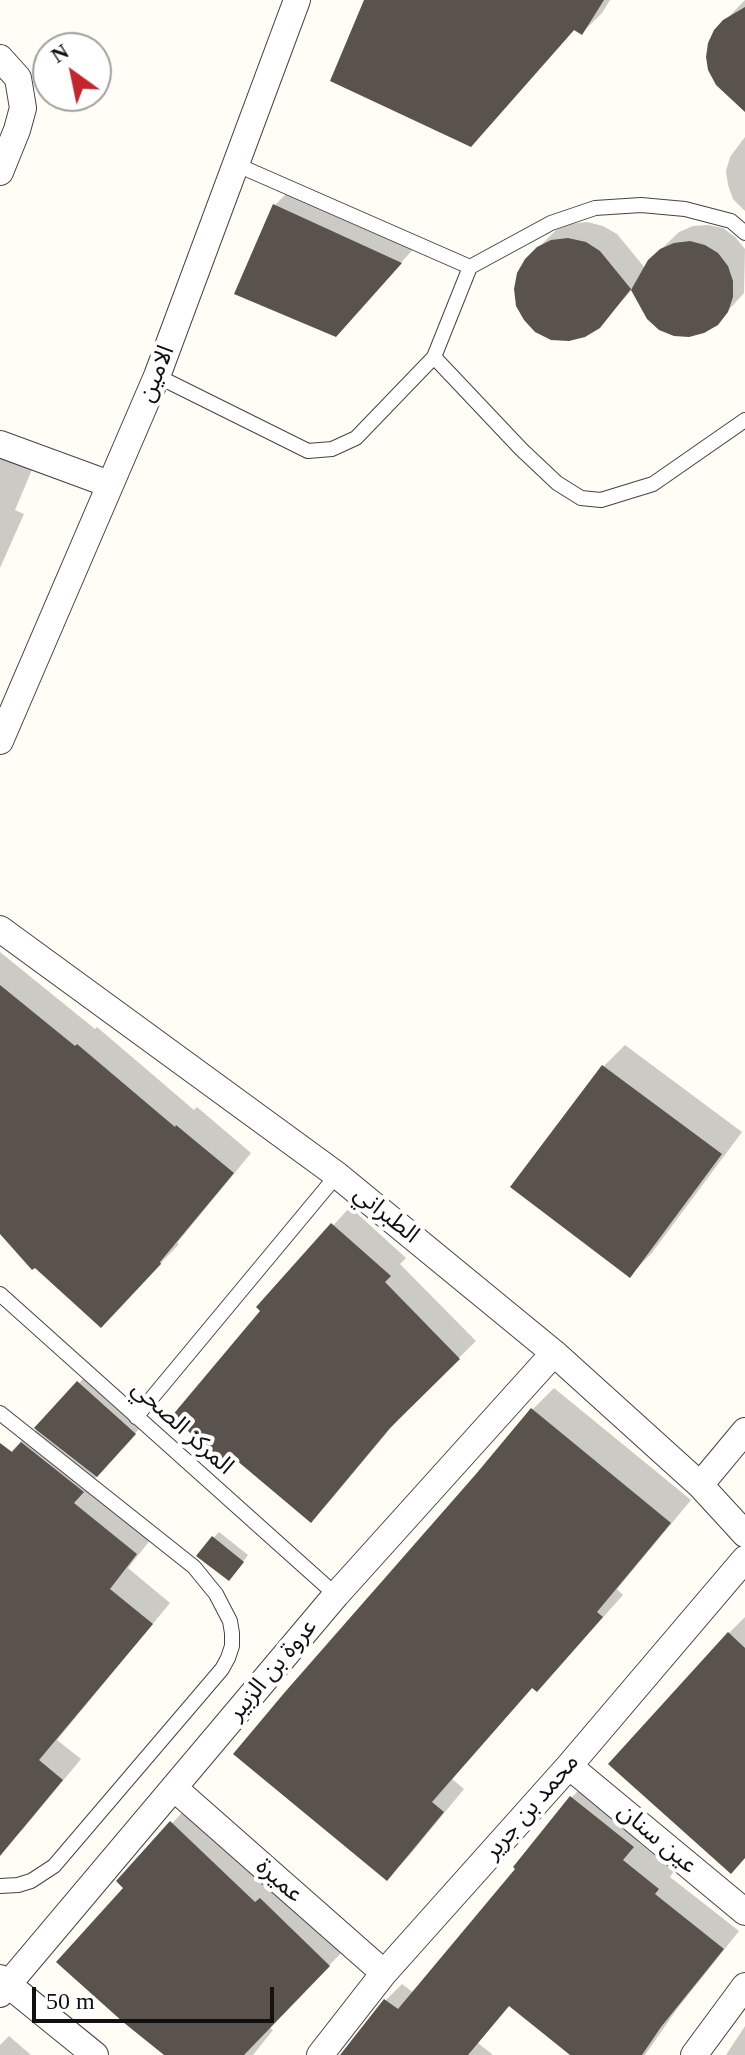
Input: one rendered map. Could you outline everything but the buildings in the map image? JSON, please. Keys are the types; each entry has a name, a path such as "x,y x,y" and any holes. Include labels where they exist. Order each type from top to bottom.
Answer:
{"street":[{"name":"الامين","path":"0,741 157,376 297,0"},
{"path":"0,58 18,78 23,108 0,172"},
{"path":"0,444 109,484"},
{"name":"الطبراني","path":"0,929 337,1175 554,1353 700,1485 745,1534"},
{"name":"عروة بن الزبير","path":"3,1985 336,1595 554,1353"},
{"path":"700,1485 745,1431"},
{"name":"محمد بن جرير","path":"320,2055 384,1973 569,1766 745,1559"},
{"name":"عين سنان","path":"569,1766 745,1912"},
{"name":"عميرة","path":"174,1788 384,1973"},
{"path":"3,1985 95,2055"},
{"path":"694,2055 745,1986"}],"lane":[{"path":"235,164 470,267"},
{"path":"157,376 308,451 332,449 356,438 434,357 470,267 551,223 595,208 641,205 685,209 731,221 745,233"},
{"path":"434,357 557,483 581,498 601,500 653,484 745,420"},
{"path":"136,1417 337,1175"},
{"name":"المركز الصحي","path":"0,1294 336,1595"},
{"path":"0,1413 194,1567 216,1594 230,1621 232,1633 232,1646 222,1669 63,1856 43,1875 31,1881 0,1886"},
{"path":"0,1878 18,1885"}]}
